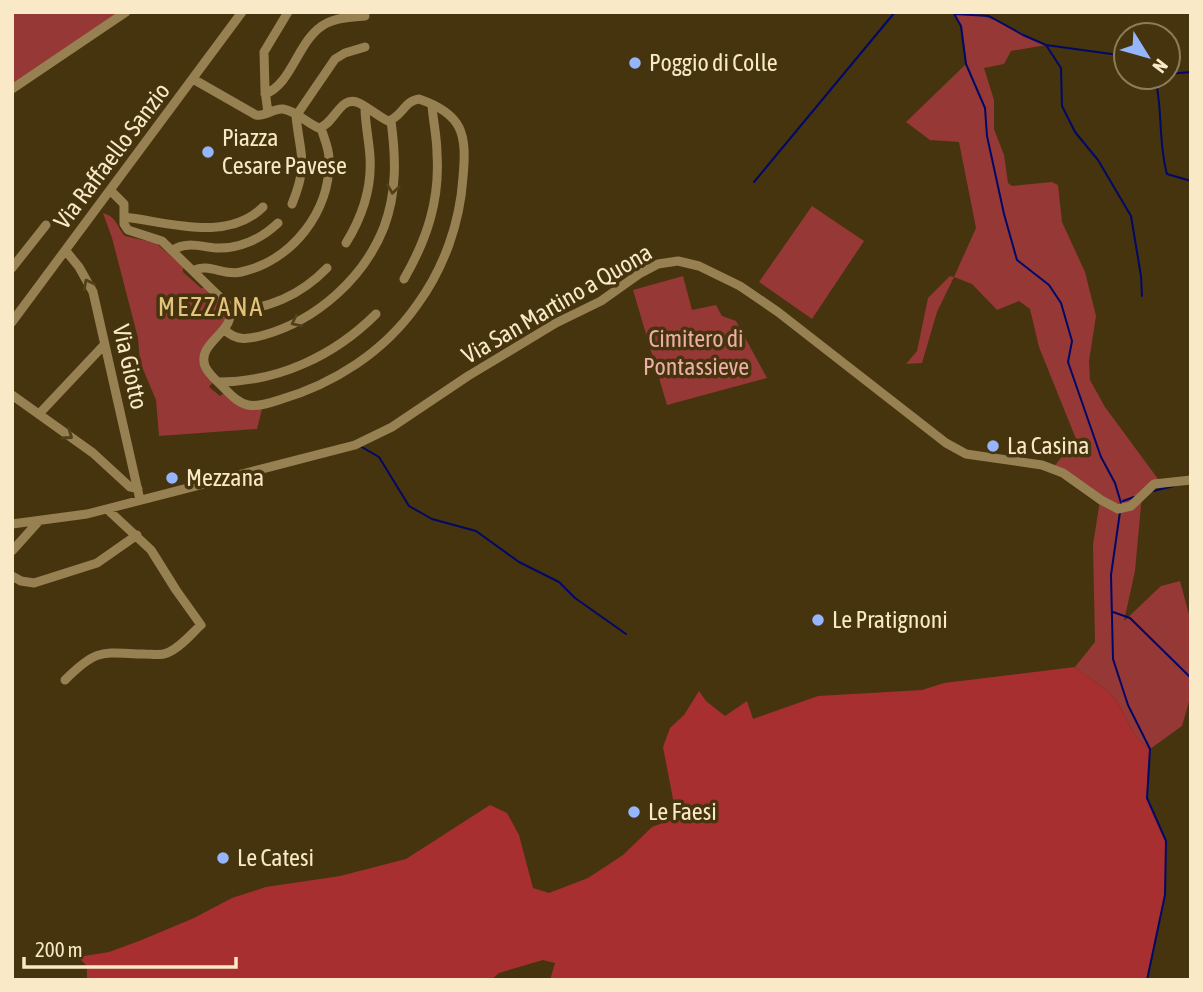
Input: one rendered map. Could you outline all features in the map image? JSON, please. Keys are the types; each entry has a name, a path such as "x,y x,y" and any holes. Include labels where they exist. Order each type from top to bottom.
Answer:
{"street":[{"path":"12,89 126,12"},
{"name":"Via Raffaello Sanzio","path":"12,322 242,12"},
{"path":"268,113 265,50 288,12"},
{"path":"265,94 276,88 318,28 335,19 365,16"},
{"path":"292,204 300,184 303,164 296,116 335,59 365,47"},
{"path":"193,79 254,114 262,116 281,109 321,128 329,156 327,181 319,207 305,231 282,254 255,268 230,273 206,268 194,270"},
{"path":"111,191 124,204 124,226 128,230 160,239 228,305 230,320 205,358 206,368 237,400 250,405 267,404 326,382 360,362 411,313 431,285 445,256 457,217 462,188 464,160 461,127 455,120 421,99 414,99 391,121"},
{"path":"321,128 346,102 354,101 391,121"},
{"path":"346,243 358,221 368,190 370,155 365,107"},
{"path":"404,279 425,237 436,195 435,107"},
{"path":"225,330 233,337 245,339 287,327 327,303 362,264 381,233 393,197 396,157 391,121"},
{"path":"124,217 219,227 245,221 263,207"},
{"path":"173,250 182,245 222,248 241,245 261,236 278,223"},
{"path":"12,268 46,225"},
{"name":"Via Giotto","path":"66,251 93,292 136,494"},
{"name":"Via San Martino a Quona","path":"12,524 87,514 107,509 136,494 355,445 392,427 468,376 556,323 601,301 639,274 659,264 678,261 699,266 740,286 778,312 946,443 966,454 1042,465 1063,473 1118,509 1131,506 1154,484 1191,480"},
{"path":"231,312 261,308 282,300 308,285 327,268"},
{"path":"218,382 272,375 304,364 342,343 376,314"},
{"path":"39,414 104,345"},
{"path":"12,395 93,453 136,494"},
{"path":"65,680 81,664 103,653 116,651 163,655 173,650 201,625 151,551 107,509"},
{"path":"12,551 39,521"},
{"path":"12,576 34,583 97,564 137,535"}],"green space":[{"path":"12,12 120,12 12,85"},
{"path":"953,12 990,18 1046,45 1011,51 1004,64 984,68 994,100 994,129 1004,155 1008,183 1012,186 1052,182 1058,185 1062,222 1085,272 1096,316 1089,361 1090,380 1105,407 1161,483 1142,495 1135,571 1124,621 1161,586 1180,581 1191,622 1191,695 1182,726 1150,749 1138,739 1111,695 1075,667 1095,642 1093,545 1100,500 1052,469 1076,439 1039,347 1030,309 1019,301 997,310 972,284 954,277 976,228 959,142 930,140 906,122 966,64 961,26"},
{"name":"Cimitero di Pontassieve","path":"812,206 864,241 812,319 759,282"},
{"path":"103,213 114,220 125,236 156,243 183,267 183,272 201,288 206,287 226,307 226,321 205,346 213,382 209,387 220,396 224,393 246,409 262,409 257,429 159,436 156,400 140,362 138,338"},
{"name":"Cimitero di Pontassieve","path":"683,276 692,310 716,305 722,316 736,321 767,378 667,405 633,290"},
{"path":"950,276 954,277 937,312 922,363 906,364 917,351 928,298"}],"shaded area":[{"path":"1075,667 1111,695 1138,739 1150,749 1147,798 1166,841 1165,895 1147,980 550,980 555,963 543,960 499,973 491,980 87,980 87,966 78,957 109,952 139,941 194,918 232,898 266,887 340,876 406,859 490,805 507,813 519,835 533,888 549,893 588,878 623,855 652,827 665,822 673,799 663,747 670,728 684,715 699,691 706,701 725,716 747,701 753,719 818,696 922,690 944,683"}],"waterway":[{"path":"754,182 895,12"},
{"path":"953,12 961,26 966,64 985,108 987,136 1017,260 1049,285 1061,303 1072,341 1068,362 1101,457 1115,483 1121,503"},
{"path":"955,14 989,16 1046,45 1112,54"},
{"path":"1046,45 1061,68 1062,106 1075,132 1098,160 1131,216 1142,296"},
{"path":"1182,73 1191,72"},
{"path":"1157,91 1162,150 1167,174 1191,181"},
{"path":"360,446 379,457 409,506 432,519 476,531 519,562 559,582 575,598 626,634"},
{"path":"1153,491 1174,486"},
{"path":"1123,501 1134,497"},
{"path":"1120,512 1111,575 1113,659 1128,705 1150,749 1147,798 1166,841 1165,895 1147,980"},
{"path":"1113,612 1130,618 1191,678"}],"place":[{"name":"Poggio di Colle","path":"635,63"},
{"name":"Piazza Cesare Pavese","path":"208,152"},
{"name":"La Casina","path":"993,446"},
{"name":"Mezzana","path":"172,478"},
{"name":"Le Pratignoni","path":"818,620"},
{"name":"Le Faesi","path":"634,812"},
{"name":"Le Catesi","path":"223,858"}],"district":[{"name":"MEZZANA","path":"211,307"}]}
